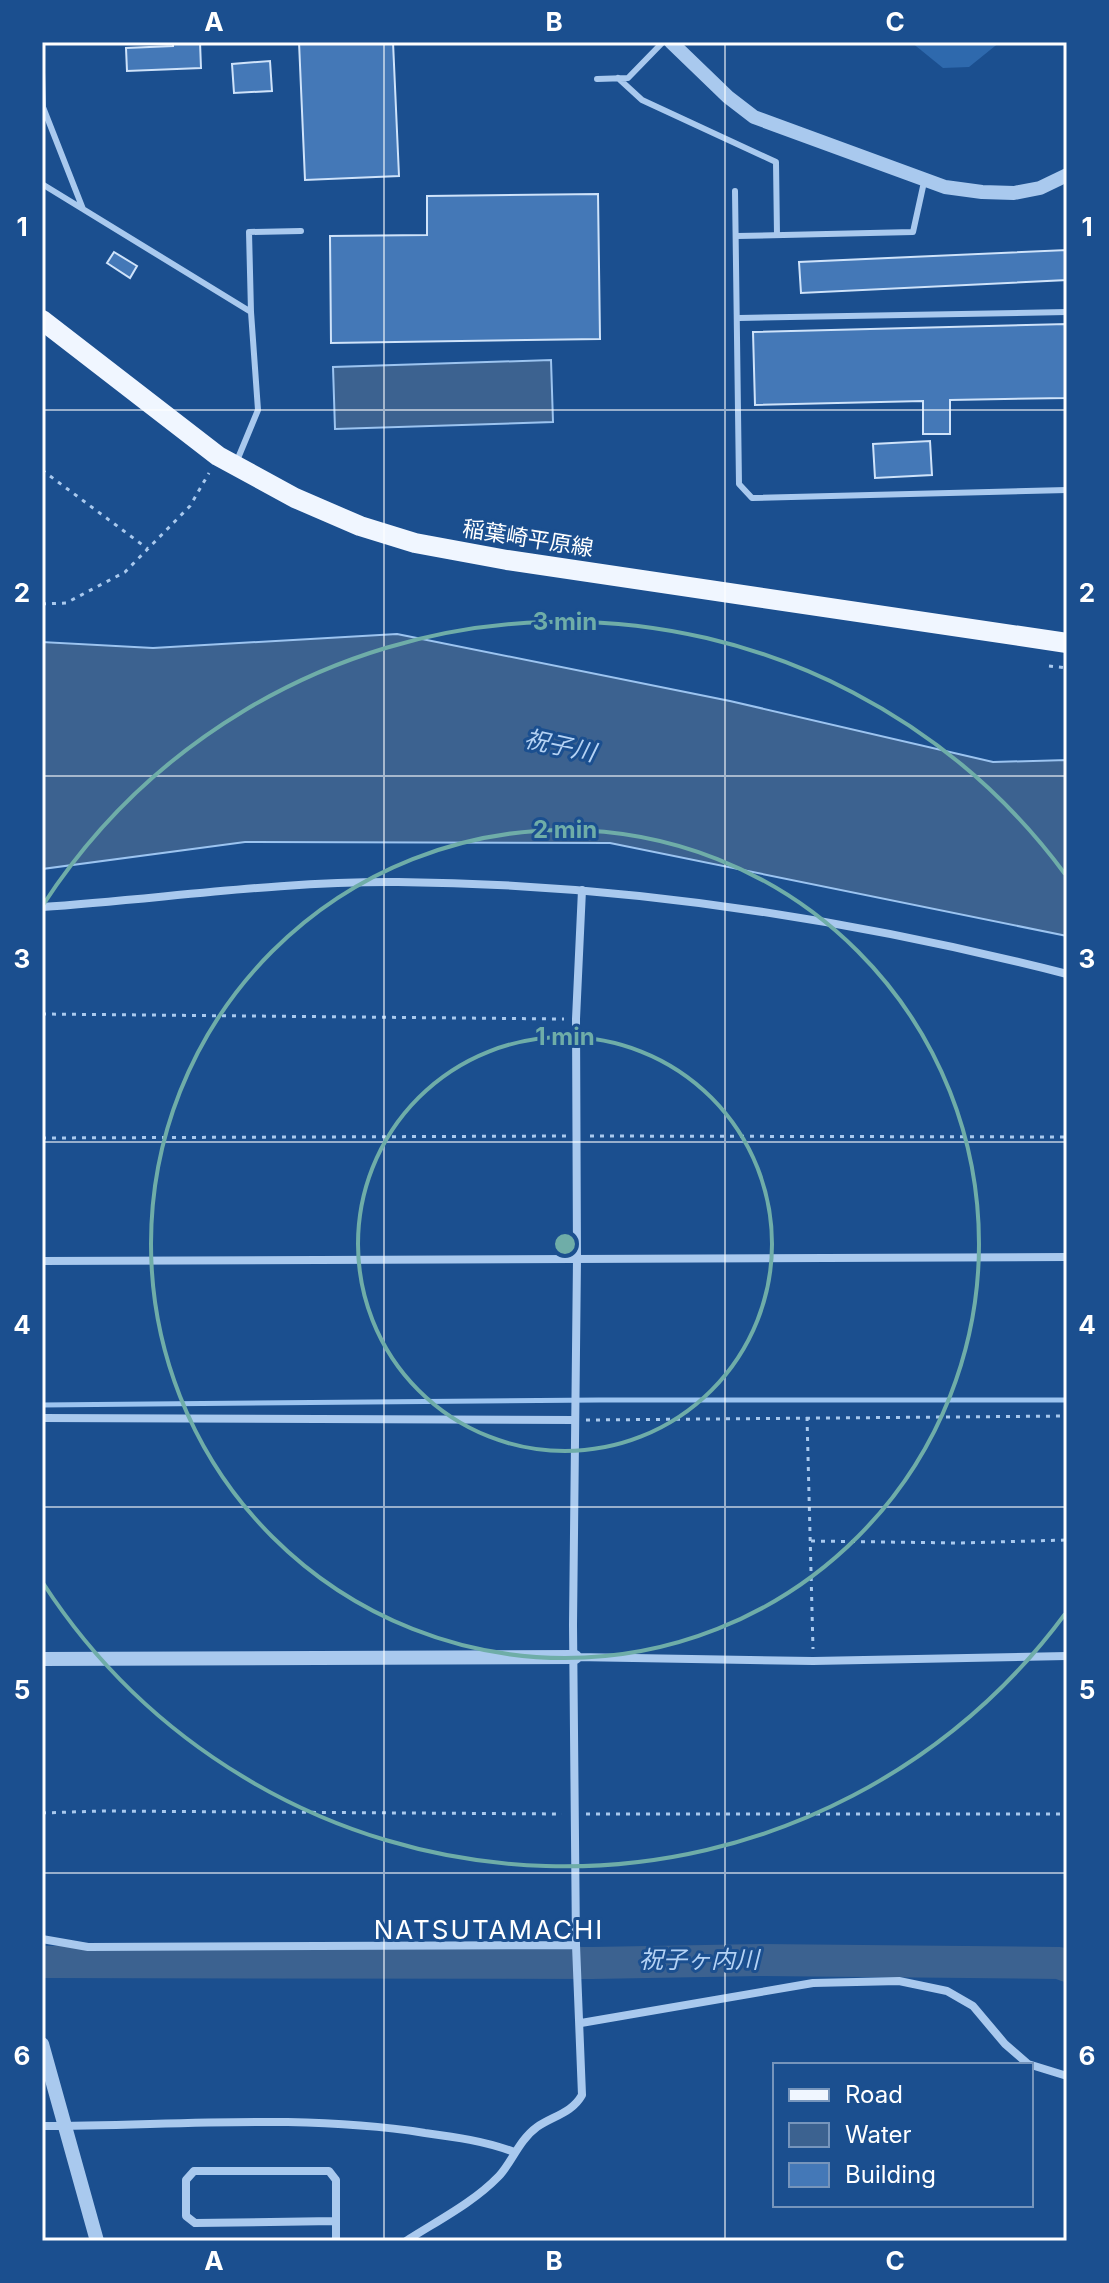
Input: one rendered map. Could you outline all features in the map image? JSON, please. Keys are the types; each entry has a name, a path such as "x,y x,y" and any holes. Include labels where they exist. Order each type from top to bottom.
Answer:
{"main road":[{"name":"稲葉崎平原線","path":"42,320 226,461 295,498 347,521 415,543 507,560 1067,643"}],"street":[{"path":"671,42 728,97 754,117 945,187 1014,193 1040,188 1067,175"},
{"path":"42,907 293,886 397,882 582,890 878,931 1067,974"},
{"path":"406,2241 482,2193 502,2173 514,2152 535,2128 577,2106 582,2095 575,1814 574,1416 576,1019 582,890"},
{"path":"42,1261 1067,1257"},
{"path":"42,1418 574,1416"},
{"path":"42,1659 575,1657 813,1661 1067,1656"},
{"path":"42,1939 88,1947 577,1947"},
{"path":"581,2023 799,1985 848,1980 899,1981 947,1991 973,2006 1005,2044 1027,2063"},
{"path":"42,2044 97,2241"},
{"path":"1033,2066 1067,2076"},
{"path":"42,2126 219,2122 372,2124 490,2143 514,2152"},
{"path":"335,2221 195,2223 186,2216 186,2180 194,2171 329,2171 336,2180 336,2241"}],"lane":[{"path":"597,79 628,78 663,42"},
{"path":"42,72 43,107 83,209"},
{"path":"618,78 642,100 776,162 777,235"},
{"path":"737,236 913,232 924,178"},
{"path":"42,184 251,312"},
{"path":"735,191 739,484 752,498 1067,490"},
{"path":"226,461 258,410 249,232 301,231"},
{"path":"739,318 1067,312"}],"path":[{"path":"42,604 66,603 125,572 190,506 226,461"},
{"path":"42,470 148,549"},
{"path":"1049,666 1067,668"},
{"path":"42,1014 576,1019"},
{"path":"42,1138 1067,1137"},
{"path":"574,1416 1067,1416"},
{"path":"807,1417 813,1661"},
{"path":"811,1541 960,1543 1067,1540"},
{"path":"42,1813 1067,1814"}],"shaded area":[{"path":"911,42 1000,42 969,67 943,68"}],"water":[{"path":"551,360 553,422 335,429 333,367"},
{"name":"祝子川","path":"397,634 730,701 993,762 1067,760 1067,936 610,843 245,842 42,869 42,642 153,648"}],"building":[{"path":"173,42 200,42 201,68 127,71 126,48 173,46"},
{"path":"299,42 393,42 399,176 305,180"},
{"path":"270,61 272,91 234,93 232,64"},
{"path":"598,194 600,339 331,343 330,236 427,235 427,196"},
{"path":"1067,250 1067,280 801,293 799,262"},
{"path":"114,252 137,266 130,278 107,263"},
{"path":"1067,324 1067,398 950,400 950,434 923,434 923,401 755,405 753,332"},
{"path":"930,441 932,475 875,478 873,444"}],"waterway":[{"path":"42,1405 1067,1400"},
{"name":"祝子ヶ内川","path":"42,1962 592,1963 761,1960 1059,1963 1067,1966"}],"district":[{"name":"NATSUTAMACHI","path":"489,1930"}]}
